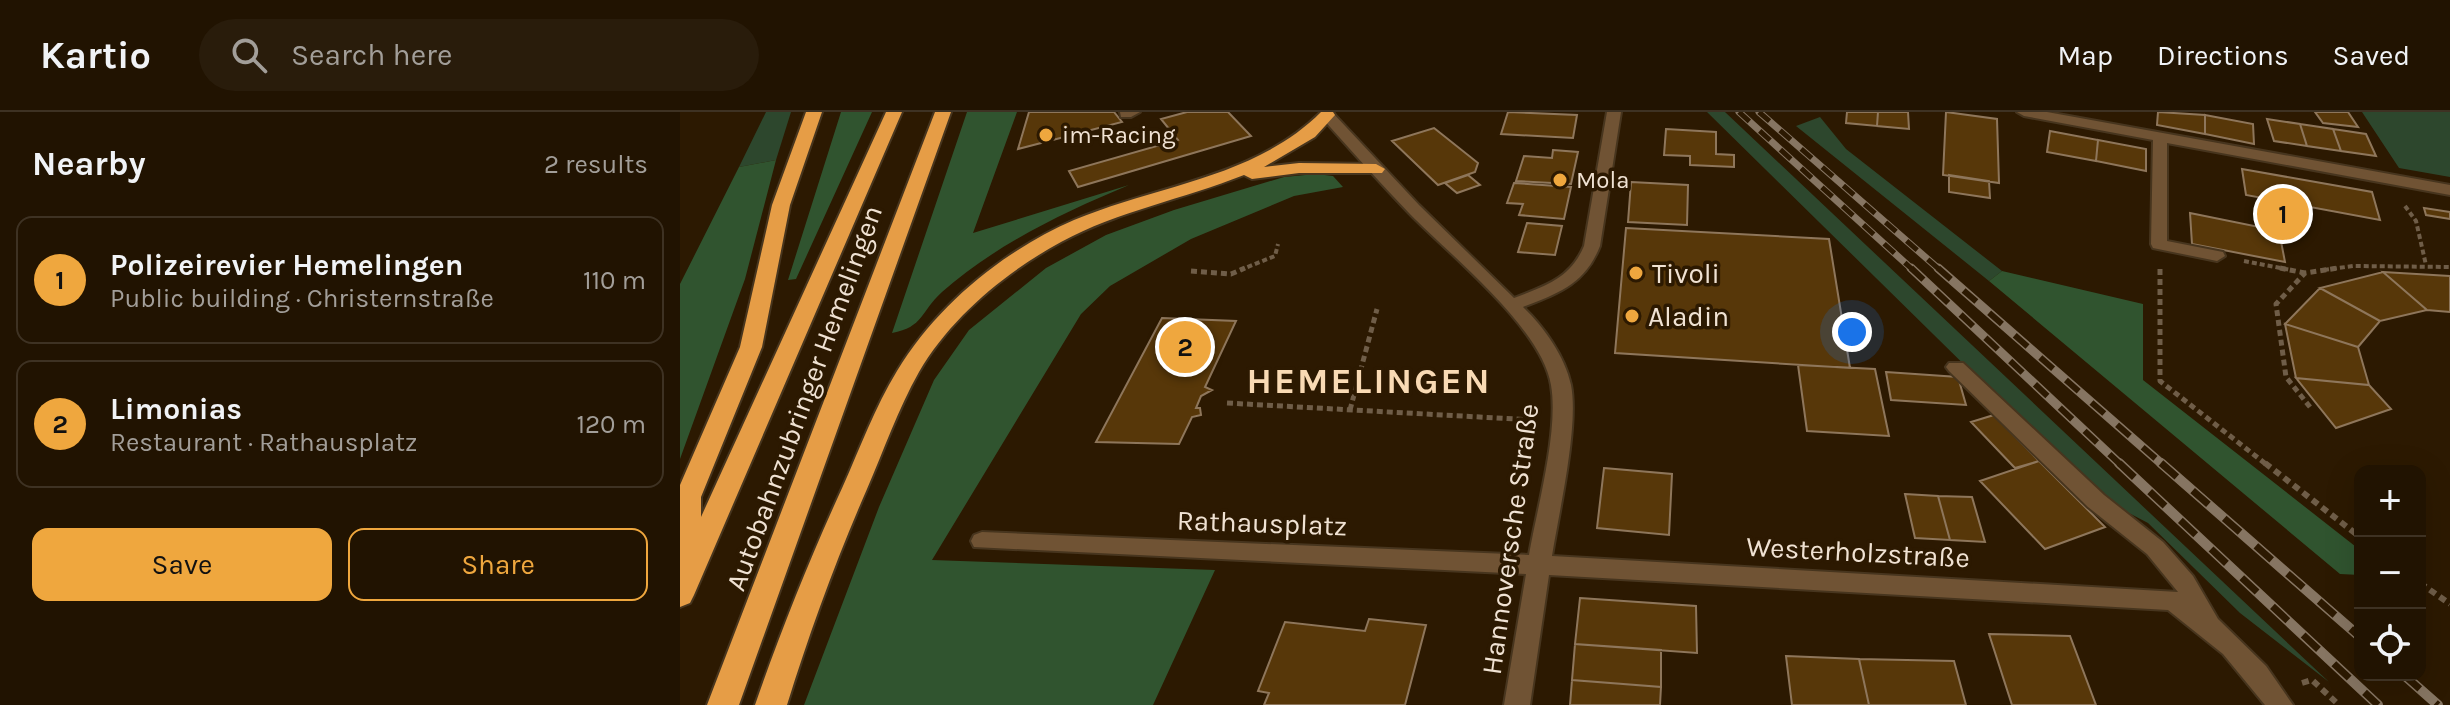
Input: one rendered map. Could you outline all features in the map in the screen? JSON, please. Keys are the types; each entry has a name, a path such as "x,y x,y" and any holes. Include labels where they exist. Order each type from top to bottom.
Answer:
{"highway":[{"path":"684,586 688,497 751,347 781,205 814,112"},
{"name":"Autobahnzubringer Hemelingen","path":"684,586 894,112"},
{"name":"Autobahnzubringer Hemelingen","path":"723,705 943,112"},
{"path":"771,705 808,595 892,402 925,346 970,297 1021,257 1101,216 1214,179 1283,152 1314,132 1327,115"},
{"path":"1214,179 1299,168 1376,169"}],"street":[{"path":"1510,305 1567,282 1585,268 1592,246 1614,112"},
{"path":"2024,112 2450,190"},
{"name":"Hannoversche Straße","path":"1327,115 1376,169 1531,325 1553,362 1561,385 1562,421 1517,705"},
{"path":"2160,137 2159,244 2217,256"},
{"path":"1956,367 2096,501 2155,548 2185,583 2208,622 2235,648 2280,705"},
{"name":"Rathausplatz","path":"982,541 1540,565"},
{"name":"Westerholzstraße","path":"1540,565 2173,600 2208,622"}],"path":[{"path":"2393,180 2407,213 2416,221 2426,265"},
{"path":"1191,271 1231,274 1275,256 1278,244"},
{"path":"2159,244 2160,381 2354,532"},
{"path":"2217,256 2305,273 2353,266 2450,267"},
{"path":"2305,273 2276,304 2286,377 2310,407"},
{"path":"1350,410 1377,309"},
{"path":"1227,403 1562,421"},
{"path":"2426,587 2450,604"},
{"path":"2312,680 2339,705"}],"green space":[{"path":"766,112 791,112 776,160 739,167"},
{"path":"841,112 872,112 796,279 788,280"},
{"path":"967,112 1017,112 973,233 1129,185 1008,244 942,292 916,323 892,333"},
{"path":"1707,112 1725,112 2329,682 2240,613 2148,523 2100,498"},
{"path":"2362,112 2450,112 2450,177 2399,168"},
{"path":"1820,117 1846,149 2002,271 1989,281 1796,126"},
{"path":"776,160 745,279 680,459 680,284 739,167"},
{"path":"1333,176 1343,187 1294,196 1191,239 1110,286 1081,314 932,560 1215,570 1153,705 804,705 879,507 934,380 969,330 1046,268 1106,235 1174,210 1284,177"},
{"path":"2002,271 2143,304 2143,380 2354,545 2354,575 2340,574 1989,281"}],"building":[{"name":"im-Racing","path":"1029,112 1114,112 1122,122 1018,149"},
{"path":"1187,112 1228,112 1251,136 1078,187 1069,171 1178,140 1161,119"},
{"path":"1508,112 1577,115 1573,138 1501,134"},
{"path":"1847,112 1878,112 1877,126 1846,123"},
{"path":"1878,112 1908,112 1909,129 1877,126"},
{"path":"1946,112 1997,119 1999,183 1943,175"},
{"path":"2158,112 2205,115 2205,134 2157,125"},
{"path":"2315,112 2348,112 2358,127 2323,123"},
{"path":"2205,115 2253,124 2254,144 2205,134"},
{"path":"2267,119 2300,124 2307,146 2274,141"},
{"path":"2300,124 2333,129 2341,151 2307,146"},
{"path":"1434,128 1478,163 1475,172 1438,185 1392,141"},
{"path":"1666,129 1716,132 1716,154 1734,155 1734,167 1690,165 1690,156 1664,155"},
{"path":"2333,129 2366,134 2376,156 2341,151"},
{"path":"2050,131 2098,140 2096,161 2047,152"},
{"path":"2098,140 2146,149 2146,171 2096,161"},
{"path":"1553,150 1578,152 1571,184 1516,181 1524,156 1552,158"},
{"path":"2242,169 2372,192 2380,220 2246,195"},
{"path":"1468,175 1480,185 1457,193 1445,183"},
{"path":"1949,175 1989,181 1990,198 1949,192"},
{"path":"1631,182 1688,185 1687,225 1628,222"},
{"path":"1514,183 1571,187 1564,219 1519,215 1523,204 1507,203"},
{"path":"2424,208 2450,212 2450,219 2426,215"},
{"path":"2190,213 2279,231 2285,262 2192,244"},
{"path":"1527,223 1562,226 1555,255 1518,252"},
{"path":"1626,228 1829,239 1850,368 1615,353"},
{"path":"2383,272 2427,310 2380,321 2320,288"},
{"path":"2383,272 2450,276 2450,312 2427,310"},
{"path":"2320,288 2380,321 2358,347 2285,324"},
{"path":"1162,318 1236,321 1205,387 1212,390 1201,396 1196,408 1200,408 1201,415 1192,417 1179,444 1096,442"},
{"path":"2285,324 2358,347 2369,385 2296,378"},
{"path":"1798,365 1875,369 1889,436 1807,431"},
{"path":"1886,372 1958,377 1966,405 1891,400"},
{"path":"2296,378 2369,385 2391,409 2336,428"},
{"path":"1994,415 2039,461 2015,468 1971,422"},
{"path":"2039,461 2105,527 2045,549 1980,481"},
{"path":"1604,468 1672,474 1669,535 1597,528"},
{"path":"1905,494 1938,496 1950,540 1915,538"},
{"path":"1938,496 1972,497 1985,542 1950,540"},
{"path":"1580,598 1696,606 1697,653 1575,644"},
{"path":"1369,619 1426,625 1405,705 1264,705 1269,693 1258,691 1285,622 1365,631"},
{"path":"1989,634 2070,636 2096,705 2012,705"},
{"path":"1575,644 1661,650 1661,687 1572,680"},
{"path":"1786,656 1859,659 1869,705 1792,705"},
{"path":"1859,659 1954,661 1966,705 1869,705"},
{"path":"1572,680 1661,687 1660,705 1570,705"}],"railway":[{"path":"1739,112 1913,270"},
{"path":"1759,112 1940,270"},
{"path":"1911,268 2121,465"},
{"path":"1938,268 2163,465"},
{"path":"2119,463 2378,705"},
{"path":"2161,463 2354,632"},
{"path":"2411,681 2438,705"}],"place":[{"name":"im-Racing","path":"1046,135"},
{"name":"Mola","path":"1560,180"},
{"name":"Polizeirevier Hemelingen","path":"2283,214"},
{"name":"Tivoli","path":"1636,273"},
{"name":"Aladin","path":"1632,316"},
{"name":"Limonias","path":"1185,347"}],"district":[{"name":"HEMELINGEN","path":"1369,381"}]}
